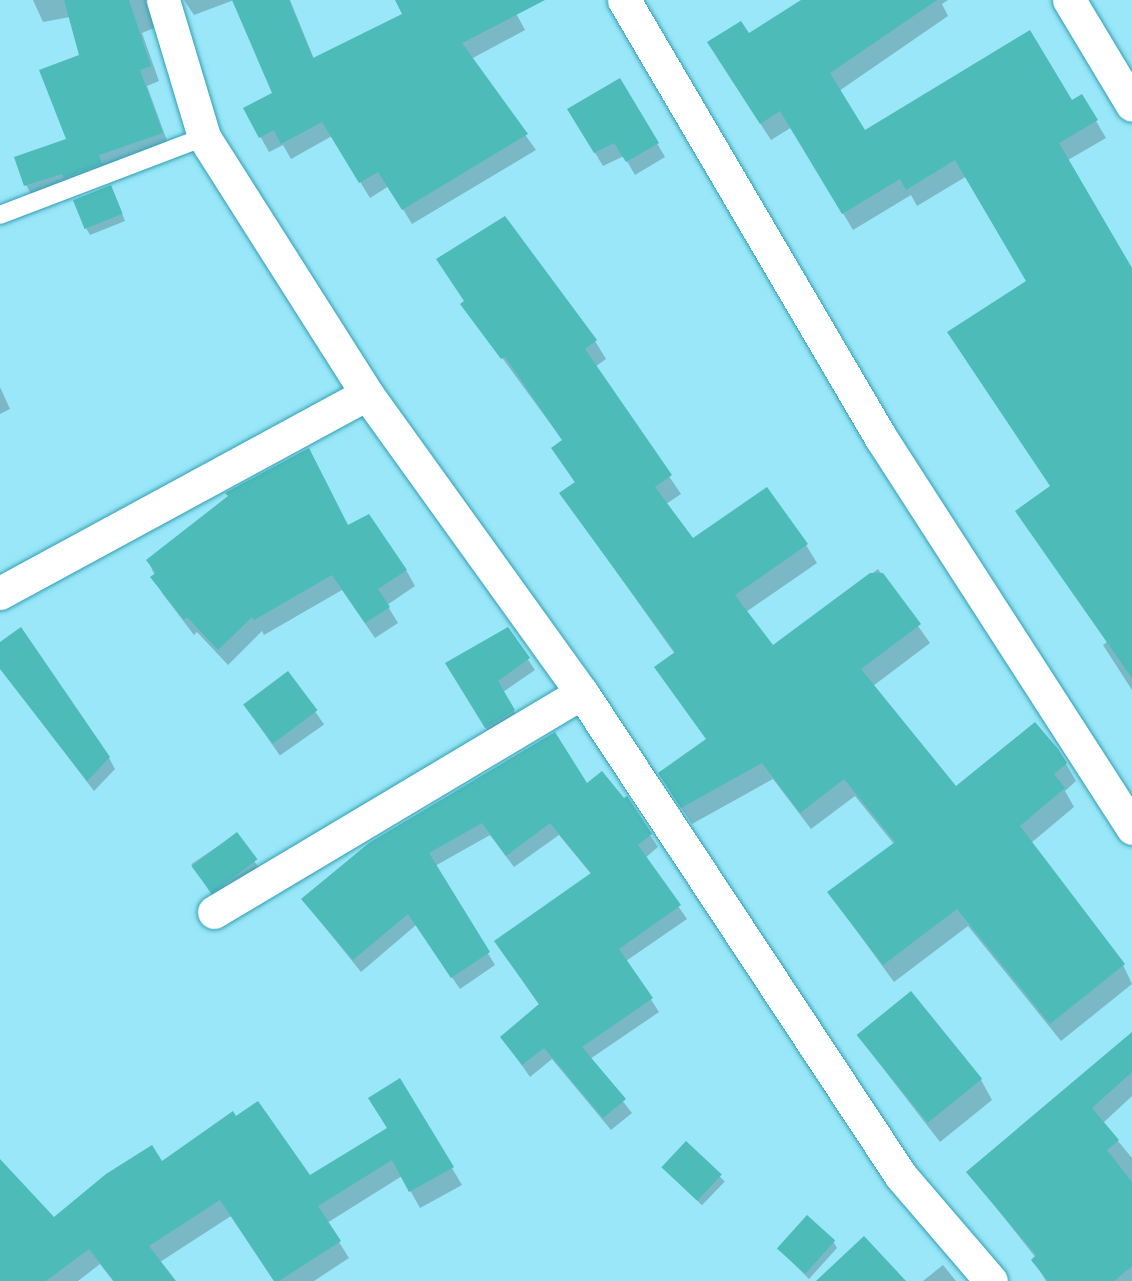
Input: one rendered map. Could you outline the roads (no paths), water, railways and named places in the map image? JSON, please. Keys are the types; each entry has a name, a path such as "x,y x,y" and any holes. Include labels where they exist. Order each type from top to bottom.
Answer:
{"street":[{"path":"163,0 204,138 367,394 582,692 901,1176 991,1281"},
{"path":"624,0 881,438 1132,828"},
{"path":"1069,0 1132,105"},
{"path":"0,593 367,394"},
{"path":"214,912 582,692"}],"lane":[{"path":"0,215 204,138"}]}
